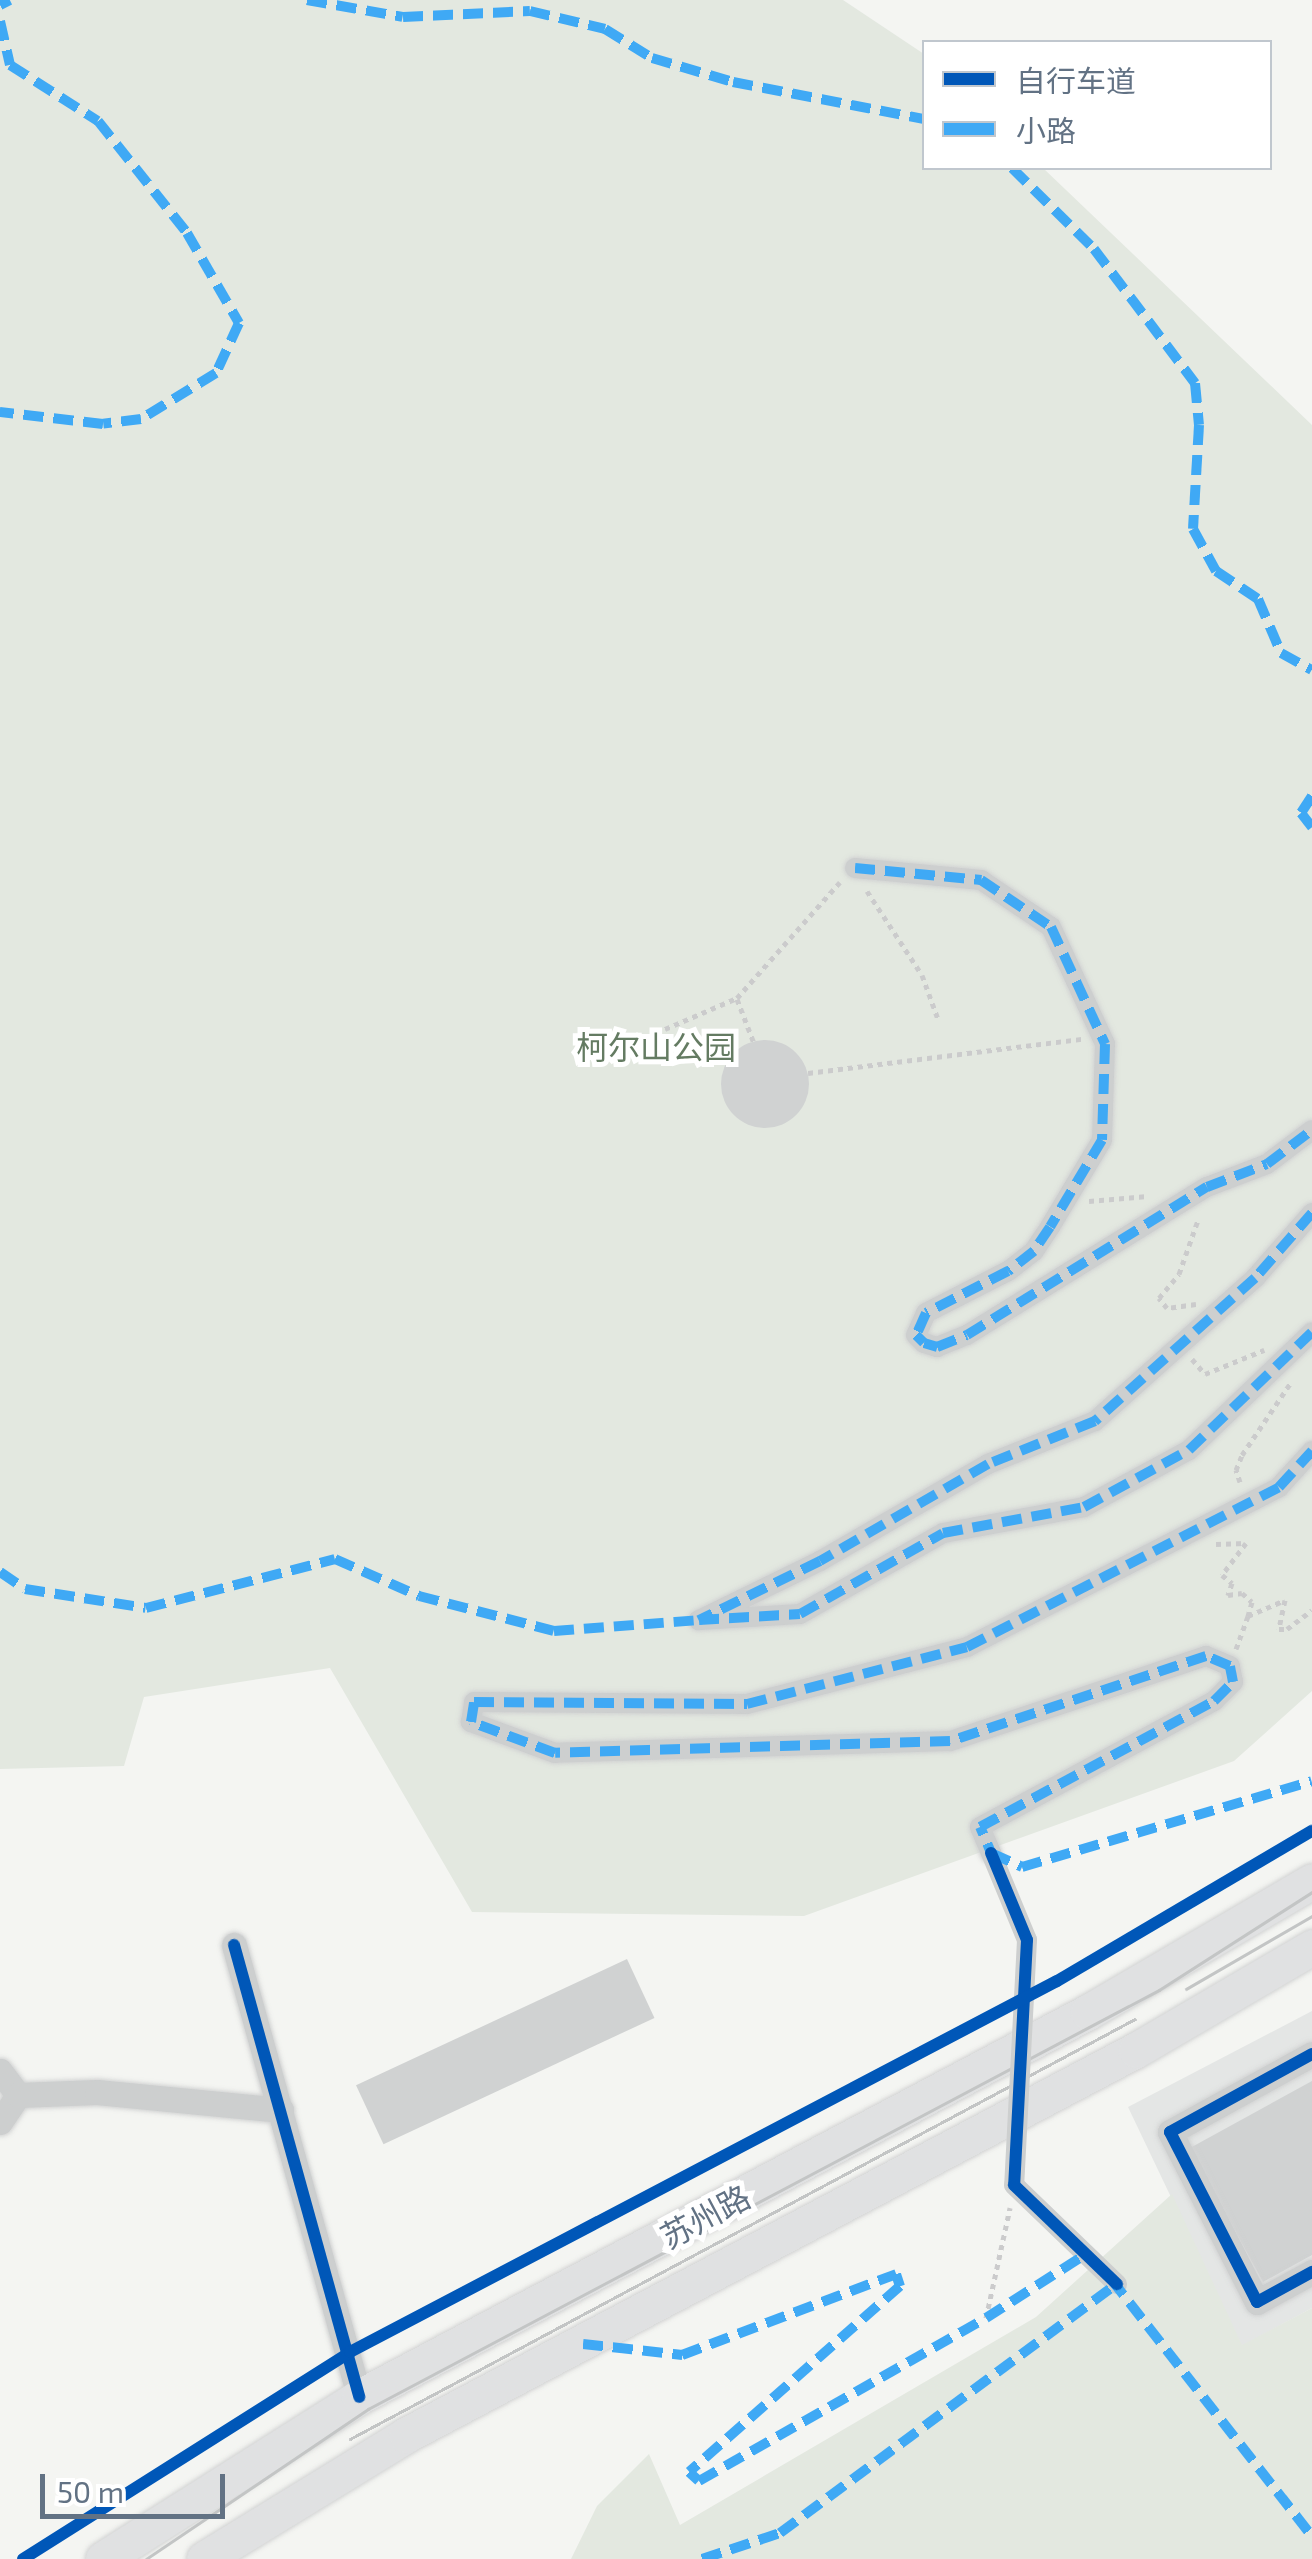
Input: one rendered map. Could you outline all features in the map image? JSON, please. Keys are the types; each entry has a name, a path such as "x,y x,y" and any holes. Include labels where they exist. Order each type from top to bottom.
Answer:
{"main road":[{"name":"苏州路","path":"102,2559 359,2397 1088,2012 1312,1882"},
{"name":"苏州路","path":"204,2559 406,2435 1136,2050 1312,1947"}],"street":[{"path":"855,868 982,880 1037,917 1051,927 1101,1037 1102,1140 1068,1187 1034,1251 926,1313 916,1335 924,1343 937,1346 967,1335 1201,1191 1268,1164 1312,1130"},
{"path":"1312,1213 1236,1291 1096,1421 988,1464 820,1561 699,1620 800,1614 943,1533 1084,1507 1189,1450 1312,1332"},
{"path":"1117,2284 1014,2185 1027,1940 980,1827 1214,1701 1233,1682 1230,1666 1206,1656 950,1741 556,1754 471,1722 474,1702 747,1704 968,1647 1279,1487 1312,1451"},
{"path":"234,1945 359,2397"},
{"path":"1312,2054 1170,2132 1257,2302 1312,2272"},
{"path":"0,2070 18,2094"},
{"path":"18,2094 97,2092 281,2110"},
{"path":"0,2122 18,2094"}],"path":[{"path":"665,1029 736,998 855,868 922,975 938,1018"},
{"path":"736,998 754,1043"},
{"path":"808,1074 1101,1037"},
{"path":"1068,1187 1087,1202 1201,1191 1189,1252 1160,1304 1202,1304 1236,1291"},
{"path":"1196,1328 1192,1359 1205,1374 1257,1350 1292,1350"},
{"path":"1223,1514 1240,1492 1236,1470 1242,1455 1297,1380 1272,1384 1264,1378"},
{"path":"1200,1525 1207,1540 1225,1549 1246,1543 1222,1575 1232,1583 1228,1595 1242,1593 1252,1602 1230,1666"},
{"path":"1248,1616 1286,1600 1278,1629 1287,1629 1312,1610"},
{"path":"986,2318 1014,2185"}],"shaded area":[{"path":"1312,2011 1312,2308 1242,2346 1128,2107"}],"green space":[{"name":"柯尔山公园","path":"0,0 843,0 922,53 922,170 1045,170 1312,425 1312,1691 1234,1761 804,1916 472,1912 330,1668 144,1697 124,1766 0,1769"},
{"path":"1172,2194 1242,2345 1312,2308 1312,2559 571,2559 597,2506 649,2454 680,2525 1036,2317"}],"building":[{"path":"765,1040 782,1043 796,1053 806,1067 806,1101 796,1115 782,1125 765,1128 748,1125 734,1115 724,1101 721,1084 724,1067 734,1053 748,1043"},
{"path":"627,1959 654,2018 383,2144 356,2085"},
{"path":"1312,2081 1312,2255 1263,2282 1190,2148"}],"tram line":[{"path":"146,2559 368,2409 1159,1990 1312,1892"},
{"path":"1186,1989 1312,1916"},
{"path":"350,2439 1135,2019"}],"marked path":[{"path":"0,5 10,0"},
{"path":"307,0 403,17 530,11 605,29 652,58 733,82 922,119"},
{"path":"0,21 10,65 98,121 187,233 239,323 216,373 141,419 103,424 0,412"},
{"path":"1014,170 1094,249 1195,383 1199,425 1193,529 1216,571 1258,599 1281,653 1312,670"},
{"path":"1312,796 1301,813 1312,827"},
{"path":"855,868 981,880 1051,927 1105,1044 1102,1140 1050,1227 1034,1251 1008,1271 926,1313 916,1335 924,1343 937,1347 967,1335 1207,1187 1267,1164 1312,1130"},
{"path":"1312,1213 1255,1278 1095,1421 988,1464 820,1561 699,1620 800,1614 943,1533 1084,1507 1189,1450 1312,1332"},
{"path":"995,1862 980,1827 1214,1701 1233,1682 1230,1666 1206,1656 950,1741 555,1753 471,1722 474,1702 747,1704 967,1647 1279,1487 1312,1451"},
{"path":"0,1572 25,1589 146,1608 335,1559 419,1596 554,1631 699,1620"},
{"path":"991,1853 1022,1867 1312,1781"},
{"path":"583,2344 682,2355 896,2274 900,2286 689,2472 699,2481 986,2318 1086,2254"},
{"path":"1111,2279 1312,2536"},
{"path":"702,2559 780,2533 1117,2284"}],"cycle path":[{"path":"23,2559 350,2352 1057,1981 1312,1831"},
{"path":"991,1853 1027,1940 1014,2185 1117,2284"},
{"path":"234,1945 359,2397"},
{"path":"1312,2054 1170,2132 1257,2302 1312,2272"}]}
